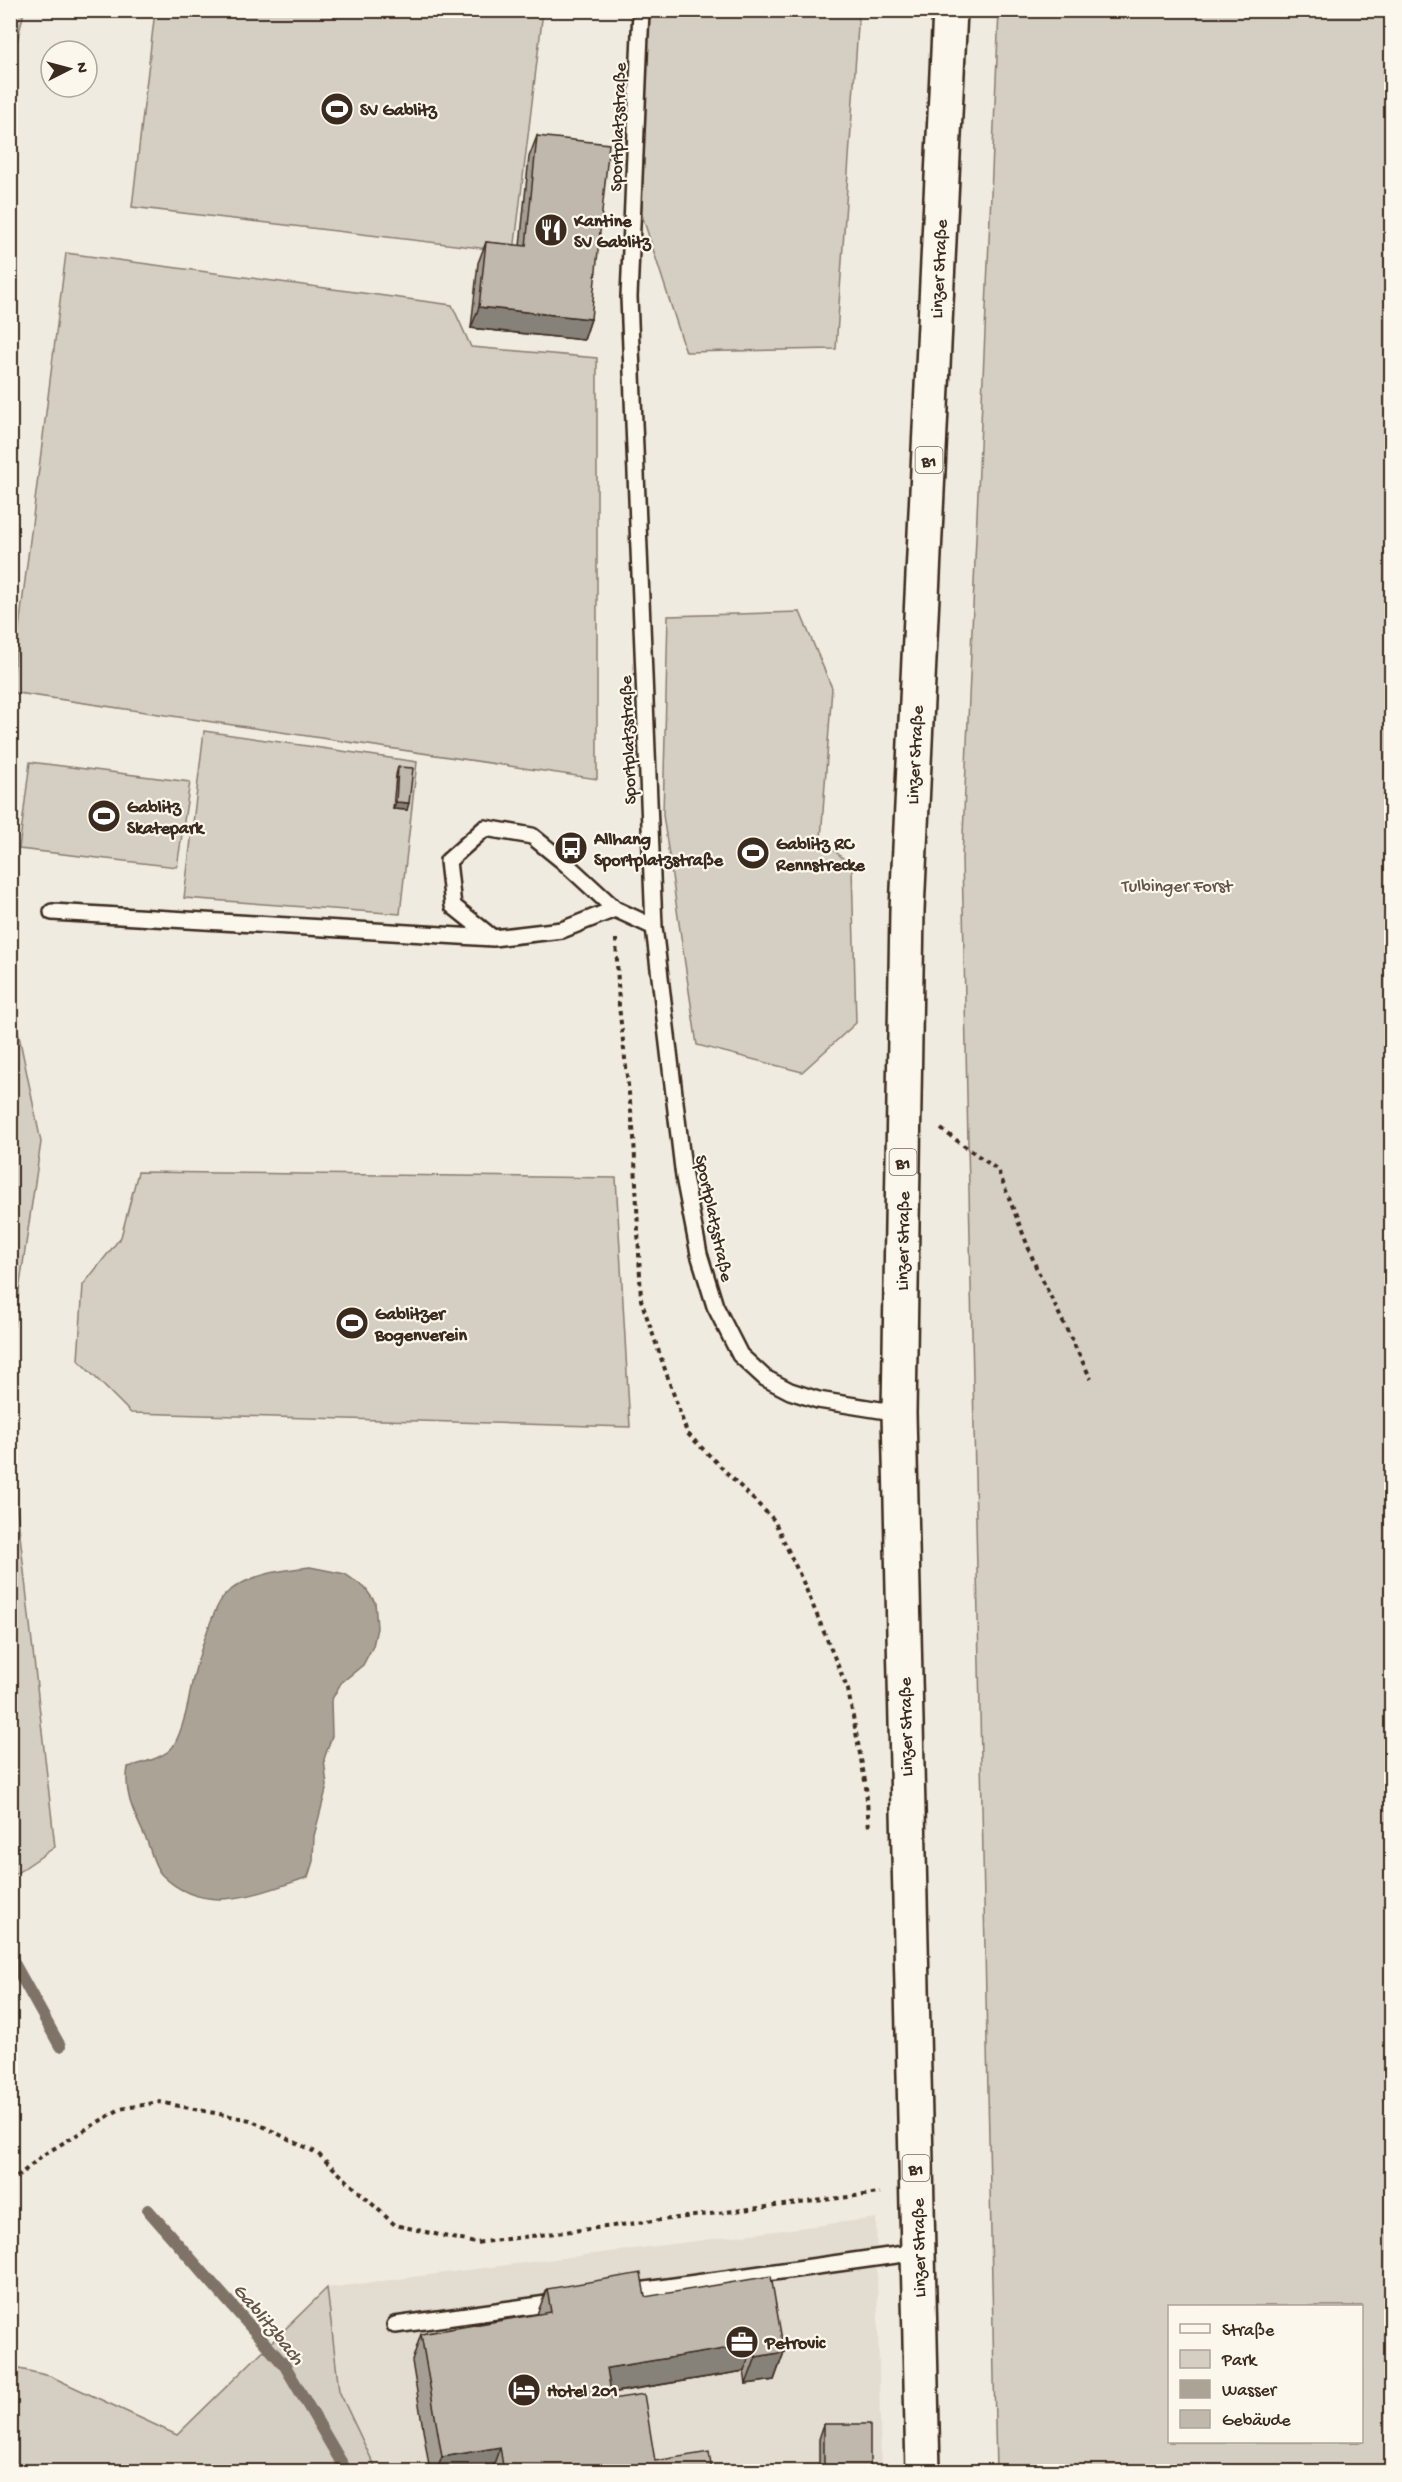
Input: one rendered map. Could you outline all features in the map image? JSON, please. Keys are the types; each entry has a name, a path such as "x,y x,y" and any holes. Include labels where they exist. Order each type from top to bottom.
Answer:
{"main road":[{"name":"Linzer Straße","path":"923,2472 899,1413 907,910 950,10"}],"lane":[{"name":"Sportplatzstraße","path":"641,10 629,297 654,927 659,987 684,1177 699,1254 715,1306 740,1355 765,1378 790,1391 818,1400 899,1413"},
{"path":"493,938 453,906 448,861 485,828 532,837 564,862 615,909 654,927"},
{"path":"52,912 493,938 562,930 615,909"},
{"path":"605,2296 918,2252"},
{"path":"395,2325 582,2299"}],"path":[{"path":"903,1124 940,1129 998,1170 1036,1268 1091,1379"},
{"path":"10,2183 43,2155 120,2109 159,2102 250,2120 317,2152 395,2225 475,2243 916,2189"}],"shaded area":[{"path":"876,2218 881,2471 377,2471 339,2391 327,2288"}],"green space":[{"path":"10,11 24,11 11,69"},
{"name":"SV Gablitz","path":"155,11 543,11 514,252 132,207"},
{"path":"633,11 859,11 836,349 686,352 625,162"},
{"name":"Tulbinger Forst","path":"999,11 1391,11 1391,2471 996,2471 962,858"},
{"path":"66,253 452,305 471,347 597,358 597,779 11,692"},
{"name":"Gablitz RC Rennstrecke","path":"800,612 832,688 821,839 852,866 856,1023 802,1072 697,1045 663,815 668,616"},
{"path":"204,731 417,762 400,914 184,898"},
{"name":"Gablitz Skatepark","path":"30,762 190,782 177,867 19,849"},
{"path":"11,997 41,1142 11,1345"},
{"name":"Gablitzer Bogenverein","path":"138,1172 616,1178 630,1427 131,1413 78,1360 83,1285 121,1237"},
{"path":"11,1455 55,1847 10,1877"},
{"path":"327,2288 339,2391 377,2471 11,2471 11,2367 50,2376 177,2435"}],"water":[{"path":"310,1567 345,1574 365,1588 375,1602 377,1628 373,1646 363,1665 341,1683 331,1701 332,1736 324,1759 327,1786 314,1836 313,1861 308,1877 252,1895 214,1899 196,1896 179,1888 162,1875 157,1868 129,1797 128,1767 161,1756 173,1746 184,1718 209,1625 228,1592 256,1577 277,1571"}],"building":[{"path":"537,136 609,144 591,319 479,307 486,242 526,246"},
{"path":"398,767 413,768 409,803 396,802"},
{"name":"Hotel 201","path":"641,2273 645,2297 771,2276 784,2352 756,2357 754,2344 607,2368 612,2399 644,2394 655,2461 709,2452 712,2472 504,2472 500,2447 442,2457 421,2334 551,2312 547,2289"},
{"path":"824,2424 870,2424 870,2472 824,2472"}],"waterway":[{"name":"Gablitzbach","path":"10,1956 60,2046"},
{"name":"Gablitzbach","path":"148,2210 285,2366 347,2472"}],"place":[{"name":"SV Gablitz","path":"337,109"},
{"name":"Kantine SV Gablitz","path":"551,230"},
{"name":"Gablitz Skatepark","path":"104,816"},
{"name":"Allhang Sportplatzstraße","path":"571,848"},
{"name":"Gablitz RC Rennstrecke","path":"753,853"},
{"name":"Gablitzer Bogenverein","path":"352,1323"},
{"name":"Petrovic","path":"742,2342"},
{"name":"Hotel 201","path":"524,2390"}]}
